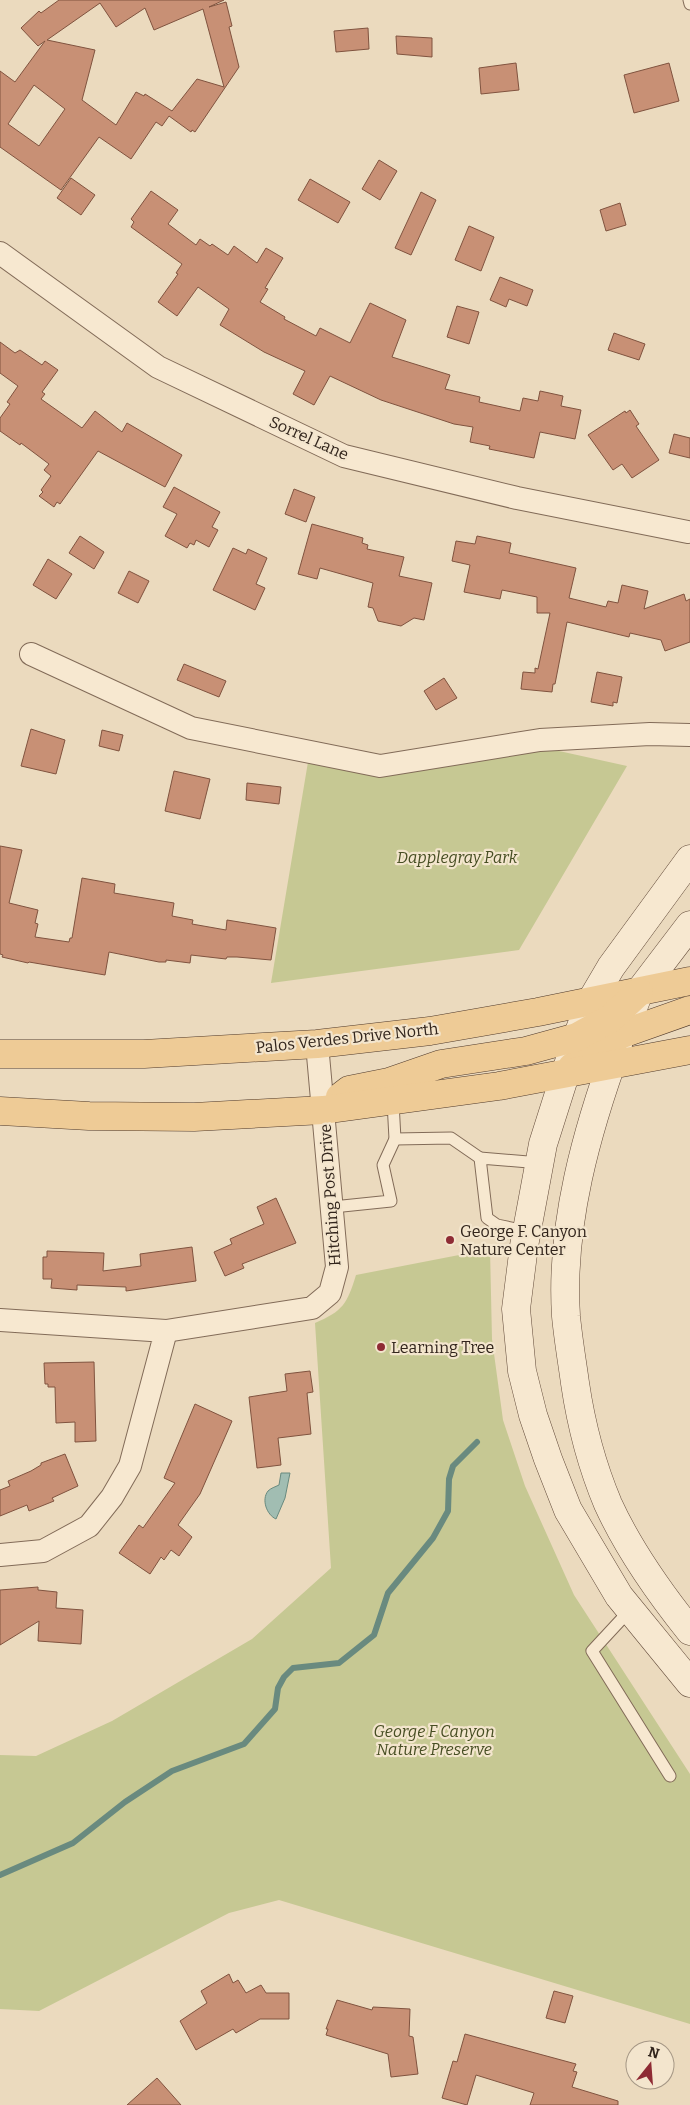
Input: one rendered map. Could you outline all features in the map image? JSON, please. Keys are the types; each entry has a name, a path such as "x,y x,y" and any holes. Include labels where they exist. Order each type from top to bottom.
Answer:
{"main road":[{"path":"690,859 611,967 591,1001 553,1109 526,1231 516,1309 522,1371 533,1414 568,1510 619,1596 690,1683"},
{"path":"323,1110 349,1090 389,1082 441,1064 526,1051 577,1038 611,1018 639,992 690,925"},
{"name":"Palos Verdes Drive North","path":"0,1054 144,1054 317,1044 430,1031 690,981"},
{"path":"639,992 600,1096 578,1181 567,1271 566,1315 580,1414 608,1503 630,1548 660,1593 690,1631"},
{"path":"565,1072 588,1054 622,1034 690,1010"},
{"path":"0,1111 89,1116 194,1117 323,1110 393,1102 499,1086 612,1063 656,1058 690,1050"}],"street":[{"name":"Sorrel Lane","path":"0,253 158,368 344,456 517,498 688,532"},
{"path":"31,654 191,728 380,766 540,740 650,734 690,735"},
{"name":"Hitching Post Drive","path":"0,1320 166,1330 312,1308 330,1293 338,1267 317,1044"},
{"path":"0,1555 43,1552 89,1526 112,1497 130,1466 166,1330"}],"lane":[{"path":"689,0 690,4"},
{"path":"333,1207 391,1201 383,1165 395,1139 393,1102"},
{"path":"395,1139 451,1138 480,1158 540,1163"},
{"path":"480,1158 487,1218 497,1225 526,1231"},
{"path":"630,1610 592,1650 670,1776"}],"green space":[{"name":"Dapplegray Park","path":"496,737 627,766 519,950 271,983 309,756 391,774"},
{"name":"George F Canyon Nature Preserve","path":"490,1249 492,1339 503,1420 525,1486 574,1595 690,1774 690,2024 279,1900 229,1913 39,2011 0,2009 0,1755 36,1756 112,1721 252,1639 331,1568 315,1323 332,1315 343,1305 350,1293 356,1275"}],"shaded area":[{"path":"281,1473 290,1473 285,1498 276,1519 268,1511 265,1499 268,1491 279,1485"}],"building":[{"path":"59,0 224,0 209,7 226,2 232,26 229,27 239,67 195,132 192,130 191,132 169,116 162,126 156,122 131,159 99,137 61,190 0,147 0,71 15,82 45,41 38,46 21,28 39,11 41,13","holes":["100,3 116,27 145,8 154,30 203,9 224,87 197,79 172,111 145,94 144,96 136,92 116,125 82,100 95,50 47,40","34,85 65,109 39,146 8,124"]},
{"path":"368,28 369,49 336,52 334,31"},
{"path":"396,36 432,38 432,57 397,54"},
{"path":"516,63 519,90 481,94 479,68"},
{"path":"669,63 679,101 634,113 624,75"},
{"path":"379,160 397,171 380,200 362,189"},
{"path":"71,178 95,195 81,215 57,198"},
{"path":"310,179 350,202 338,223 298,200"},
{"path":"151,191 178,210 168,224 196,245 200,239 210,246 212,244 228,255 234,246 257,263 266,248 283,258 265,288 268,289 260,302 285,317 284,319 316,336 320,328 350,343 370,303 406,320 392,357 450,375 445,389 480,397 479,402 520,411 523,398 538,401 540,391 563,396 561,406 581,410 575,439 540,432 534,458 489,449 490,446 470,442 473,427 454,424 381,400 330,376 314,405 293,394 305,371 264,352 220,325 229,309 198,287 177,316 158,302 178,274 176,273 182,264 131,227 134,222 131,219"},
{"path":"421,192 436,200 411,255 395,248"},
{"path":"620,203 626,225 606,231 600,210"},
{"path":"469,226 494,237 481,271 455,260"},
{"path":"500,277 533,290 527,306 509,299 506,307 490,300"},
{"path":"457,306 479,312 469,344 447,337"},
{"path":"614,333 645,344 639,360 608,350"},
{"path":"0,342 15,353 20,350 42,365 45,361 58,370 42,392 45,394 41,399 82,428 95,411 122,432 127,423 182,455 165,487 98,451 60,504 57,502 54,507 39,496 51,476 44,470 49,464 21,443 20,445 0,431 0,418 10,404 7,402 18,386 0,373"},
{"path":"630,410 639,424 636,426 659,460 632,478 622,464 613,470 588,435 625,411 626,413"},
{"path":"674,434 690,438 690,458 669,453"},
{"path":"174,487 220,512 212,527 218,530 209,547 196,540 194,545 190,543 187,548 165,536 177,514 163,507"},
{"path":"294,489 315,497 306,522 285,514"},
{"path":"312,524 363,538 362,543 368,545 367,549 404,557 399,576 432,583 424,620 414,618 401,626 378,621 373,608 368,607 373,583 320,568 317,579 298,574"},
{"path":"80,536 104,552 94,569 69,553"},
{"path":"477,536 511,543 509,553 576,568 569,598 606,607 608,601 618,603 622,585 648,591 644,609 684,594 686,601 690,599 690,642 665,651 661,640 630,633 629,637 567,622 552,692 521,689 523,672 535,673 535,668 538,669 550,613 537,613 537,597 502,590 500,599 464,592 470,565 452,561 456,541 475,544"},
{"path":"233,548 246,554 248,549 267,558 256,584 265,588 255,610 213,590"},
{"path":"48,559 72,574 56,599 33,585"},
{"path":"129,571 149,581 138,603 118,593"},
{"path":"184,664 226,681 219,697 177,680"},
{"path":"597,672 622,677 617,703 613,702 613,706 591,702"},
{"path":"444,678 457,698 436,710 424,691"},
{"path":"31,729 65,740 56,774 21,766"},
{"path":"102,730 123,735 119,751 99,746"},
{"path":"174,771 210,779 200,819 165,811"},
{"path":"247,783 281,787 279,804 246,800"},
{"path":"0,846 22,850 9,903 38,910 35,923 38,924 35,937 69,942 70,938 72,938 82,878 115,884 114,893 174,903 172,916 193,920 192,924 226,930 227,920 276,928 271,960 237,957 227,957 226,959 191,955 190,963 166,960 166,962 159,962 109,952 105,975 2,957 3,955 0,954"},
{"path":"276,1198 296,1243 242,1264 244,1268 225,1276 214,1252 232,1244 230,1239 264,1224 257,1207"},
{"path":"192,1247 196,1281 126,1291 126,1287 77,1285 77,1290 51,1288 52,1279 43,1279 43,1257 47,1257 47,1251 104,1253 103,1271 141,1266 140,1254"},
{"path":"94,1362 96,1441 75,1442 75,1422 56,1423 55,1387 48,1387 48,1384 45,1384 44,1363"},
{"path":"310,1371 313,1392 307,1393 311,1434 278,1438 281,1465 257,1468 249,1397 287,1391 285,1374"},
{"path":"195,1404 232,1421 200,1494 178,1525 192,1537 179,1556 171,1550 164,1560 161,1557 150,1574 119,1553 139,1525 143,1528 175,1483 164,1478"},
{"path":"65,1454 78,1486 52,1498 54,1501 29,1511 27,1505 0,1516 0,1490 10,1486 8,1481 31,1471 41,1465 41,1463"},
{"path":"38,1587 38,1590 57,1592 56,1608 83,1610 81,1644 38,1641 39,1621 0,1645 0,1590"},
{"path":"229,1974 233,1983 238,1980 246,1993 261,1985 266,1993 289,1993 289,2019 260,2019 236,2033 233,2029 196,2050 180,2021 207,2003 201,1991"},
{"path":"554,1991 573,1996 565,2023 546,2018"},
{"path":"337,2000 372,2010 373,2007 410,2009 409,2036 413,2037 418,2074 391,2077 388,2054 326,2035 328,2029 326,2029"},
{"path":"465,2034 576,2064 573,2071 577,2072 572,2087 618,2101 618,2105 530,2105 534,2093 476,2075 467,2105 442,2098 453,2061 457,2062"},
{"path":"157,2078 181,2105 127,2105"}],"waterway":[{"path":"0,1875 73,1843 125,1802 172,1771 244,1744 275,1709 278,1688 284,1677 293,1668 339,1663 374,1635 388,1593 433,1538 448,1511 449,1479 453,1466 477,1442"}],"place":[{"name":"George F. Canyon Nature Center","path":"450,1240"},
{"name":"Learning Tree","path":"381,1347"}]}
